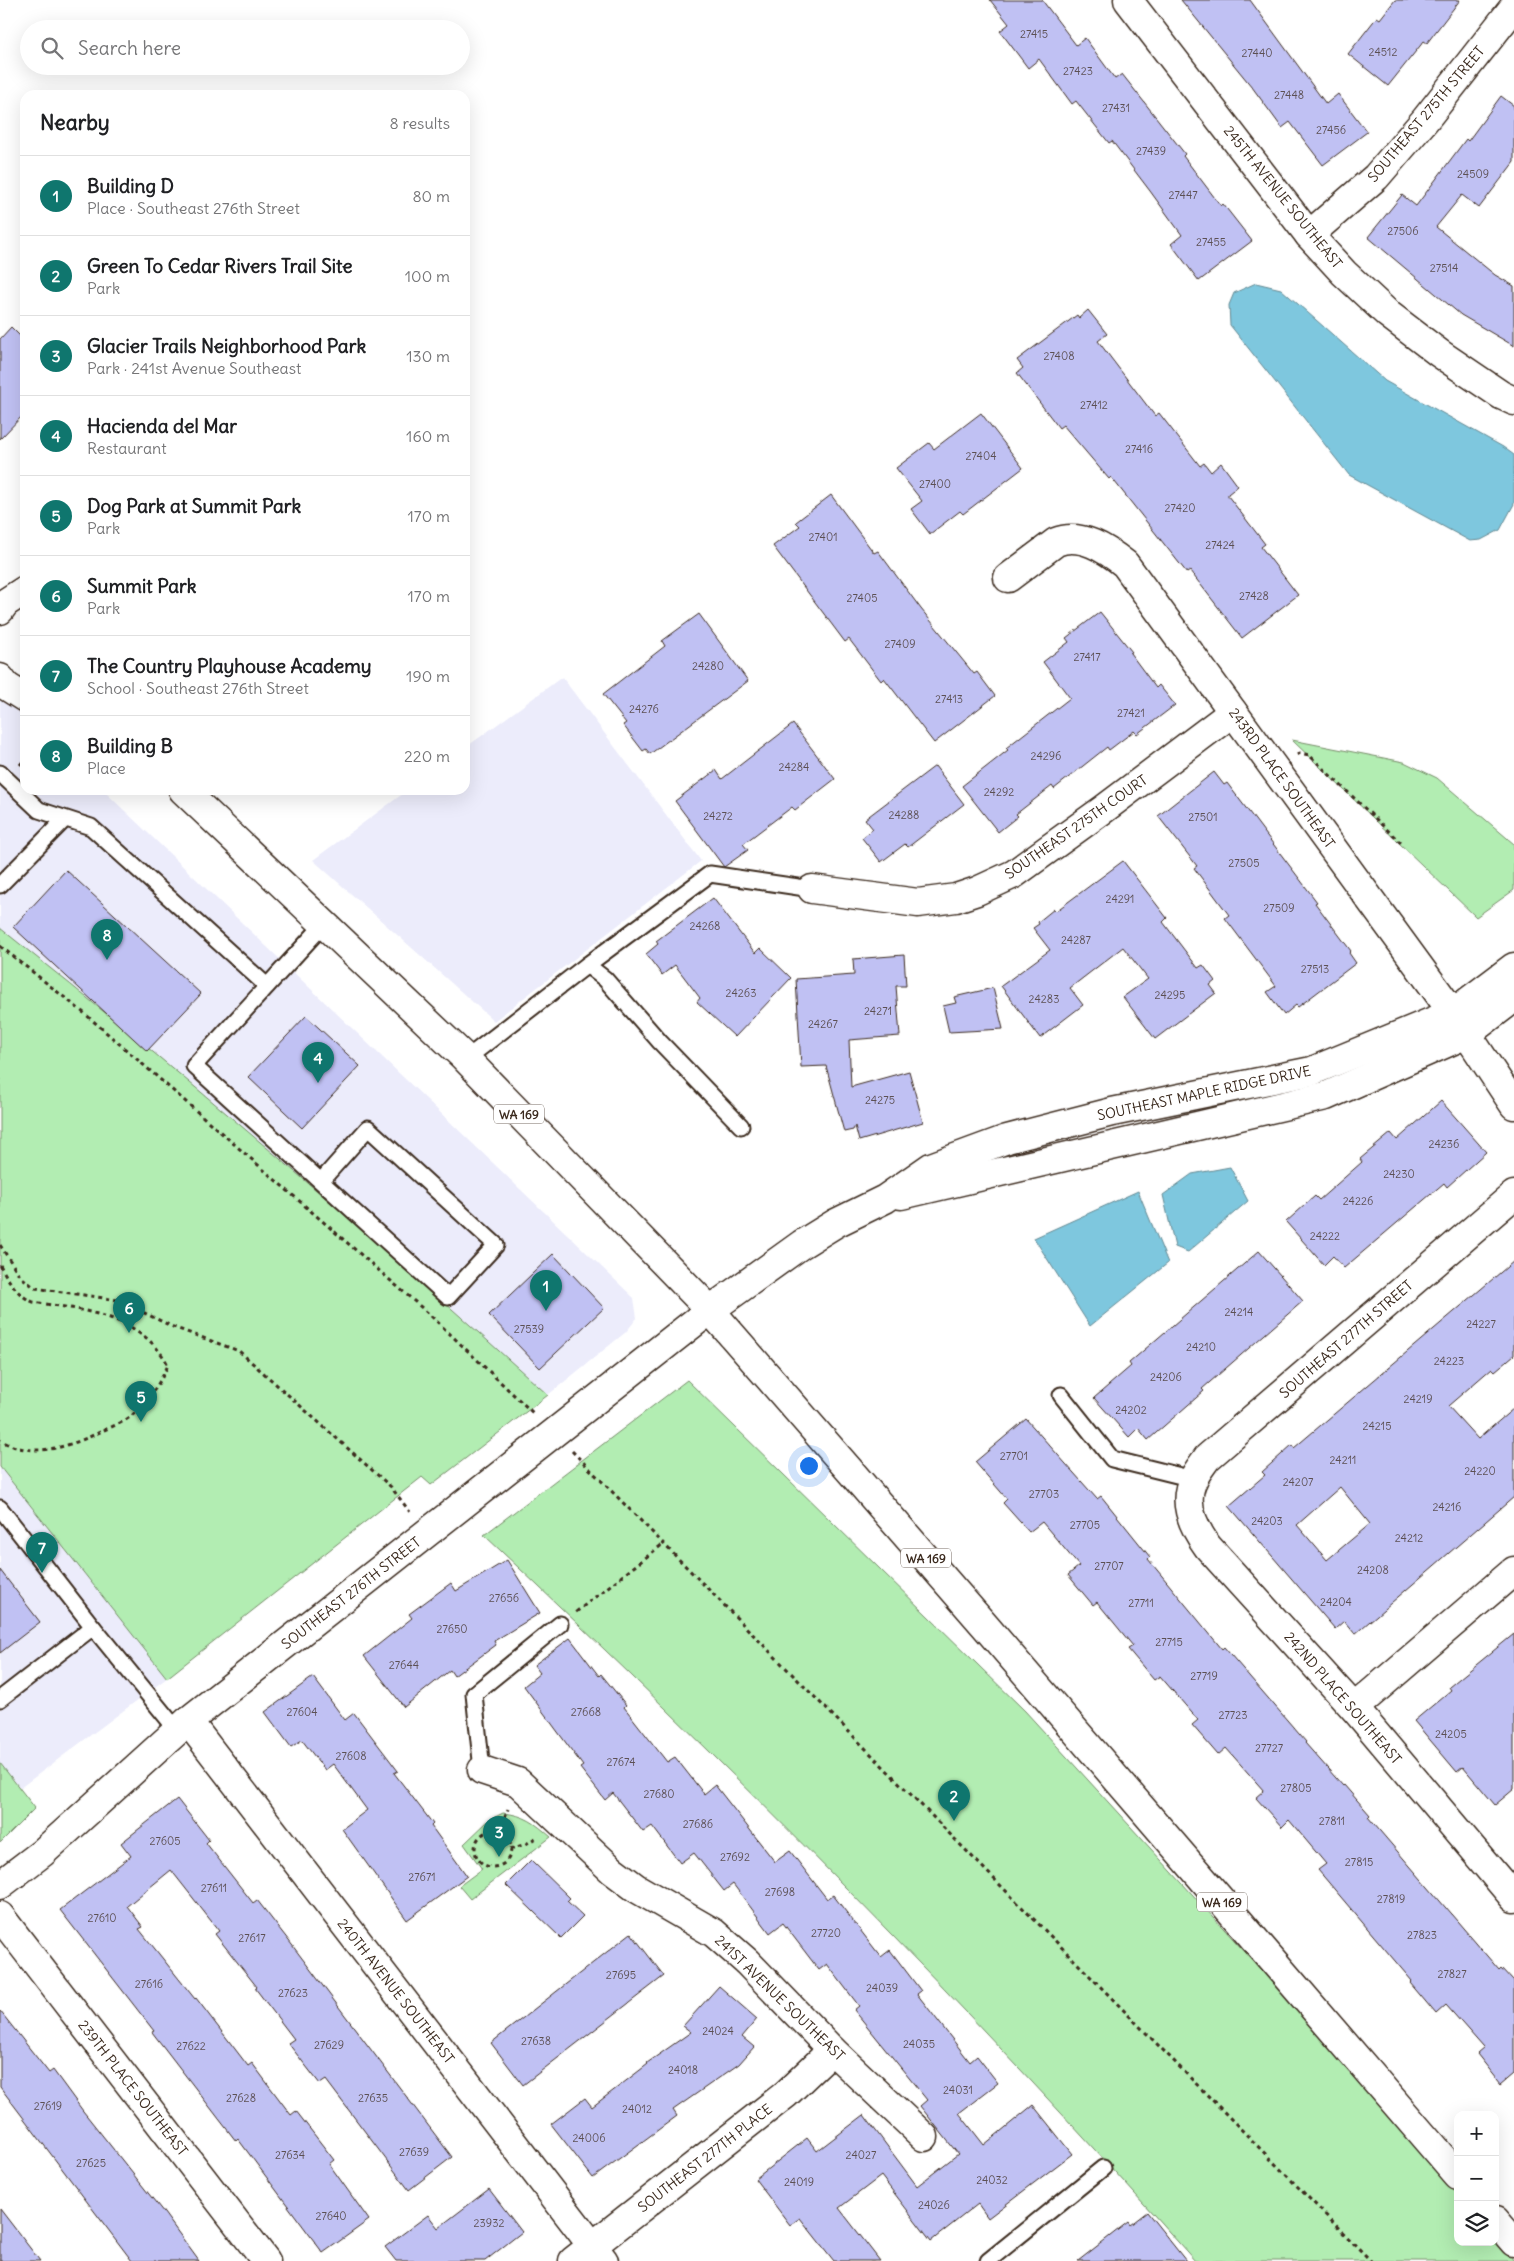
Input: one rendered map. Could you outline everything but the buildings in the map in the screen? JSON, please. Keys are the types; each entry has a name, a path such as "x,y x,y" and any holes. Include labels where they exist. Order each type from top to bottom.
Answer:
{"street":[{"name":"245TH AVENUE SOUTHEAST","path":"1128,0 1309,235 1344,273 1388,314 1439,353 1501,395 1514,401"},
{"name":"SOUTHEAST 275TH STREET","path":"1309,235 1376,177 1425,120 1514,7"},
{"name":"243RD PLACE SOUTHEAST","path":"1008,578 1064,538 1103,547 1126,564 1460,1024 1514,1105"},
{"path":"0,678 6,686 20,695"},
{"name":"SOUTHEAST 275TH COURT","path":"812,889 918,903 956,898 977,892 1014,874 1233,712"},
{"name":"WA 169","path":"188,795 466,1059 710,1310 986,1627 1454,2171"},
{"name":"SOUTHEAST MAPLE RIDGE DRIVE","path":"1460,1024 1514,967"},
{"name":"SOUTHEAST MAPLE RIDGE DRIVE","path":"710,1310 802,1244 836,1223 885,1199 931,1167 1007,1139 1112,1112 1312,1071 1460,1024 1514,998"},
{"name":"SOUTHEAST 277TH STREET","path":"1191,1485 1207,1458 1514,1195"},
{"name":"SOUTHEAST 276TH STREET","path":"0,1885 42,1853 182,1726 710,1310"},
{"name":"242ND PLACE SOUTHEAST","path":"1191,1485 1190,1513 1197,1531 1208,1547 1354,1708 1514,1898"},
{"path":"1354,1708 1514,1571"},
{"name":"240TH AVENUE SOUTHEAST","path":"182,1726 590,2256"},
{"name":"241ST AVENUE SOUTHEAST","path":"482,1770 518,1782 612,1870 636,1888 714,1933 747,1962 832,2050 924,2136"},
{"name":"239TH PLACE SOUTHEAST","path":"0,1916 266,2261"},
{"name":"SOUTHEAST 277TH PLACE","path":"590,2256 786,2094 832,2050"},
{"path":"1499,2225 1514,2242"}],"lane":[{"path":"0,773 20,792"},
{"path":"23,795 39,810 91,827 267,986"},
{"path":"0,885 65,818"},
{"path":"466,1059 587,965 710,874 812,889"},
{"path":"320,1181 368,1128 496,1245 448,1297 320,1181 194,1066 324,924"},
{"path":"587,965 605,979 660,1042 741,1126"},
{"path":"1060,1395 1112,1459 1191,1485"},
{"path":"0,1508 93,1627 182,1726"},
{"path":"482,1770 474,1694 560,1624"},
{"path":"0,1698 93,1627"},
{"path":"988,2261 1103,2168"}],"path":[{"path":"1275,767 1300,753 1309,755 1402,844"},
{"path":"0,946 84,1013 423,1308 554,1433 1371,2261"},
{"path":"0,1245 20,1276 35,1288 118,1300 172,1327 239,1351 391,1487 426,1534"},
{"path":"0,1265 7,1279 24,1298 33,1302 101,1314 152,1341 161,1351 168,1365 161,1381 130,1416 78,1443 46,1450 25,1449 0,1440"},
{"path":"560,1624 663,1544"},
{"path":"494,1832 506,1838 511,1851 504,1863 491,1867 479,1861 475,1848 482,1835 494,1832"}],"shaded area":[{"path":"562,677 701,861 494,1021 313,860 401,795 470,795 470,744"},
{"path":"0,691 20,710 20,795 108,795 634,1298 637,1318 626,1332 548,1395 147,1051 0,932"},
{"path":"0,1467 167,1678 20,1788 0,1763"}],"green space":[{"path":"1292,740 1404,762 1437,778 1514,844 1514,890 1476,917"},
{"path":"0,928 140,1041 278,1157 548,1395 431,1485 422,1477 167,1678 0,1467"},
{"path":"687,1380 1025,1711 1276,1986 1454,2188 1454,2246 1499,2246 1499,2242 1514,2261 1195,2261 1024,2073 848,1890 668,1711 484,1535"},
{"path":"0,1763 35,1808 0,1843"},
{"path":"503,1813 529,1820 551,1837 470,1899 459,1886 482,1869 464,1844 489,1820"}],"water":[{"path":"1256,283 1281,289 1385,381 1514,455 1514,504 1500,530 1481,540 1470,541 1349,475 1230,325 1229,305 1234,293"},
{"path":"1230,1167 1248,1201 1188,1252 1175,1247 1163,1195 1192,1174"},
{"path":"1138,1191 1168,1263 1090,1326 1034,1238"}],"place":[{"name":"Building B","path":"107,960"},
{"name":"Hacienda del Mar","path":"318,1083"},
{"name":"Building D","path":"546,1311"},
{"name":"Summit Park","path":"129,1333"},
{"name":"Dog Park at Summit Park","path":"141,1422"},
{"name":"The Country Playhouse Academy","path":"42,1573"},
{"name":"Green To Cedar Rivers Trail Site","path":"954,1821"},
{"name":"Glacier Trails Neighborhood Park","path":"499,1857"}]}
